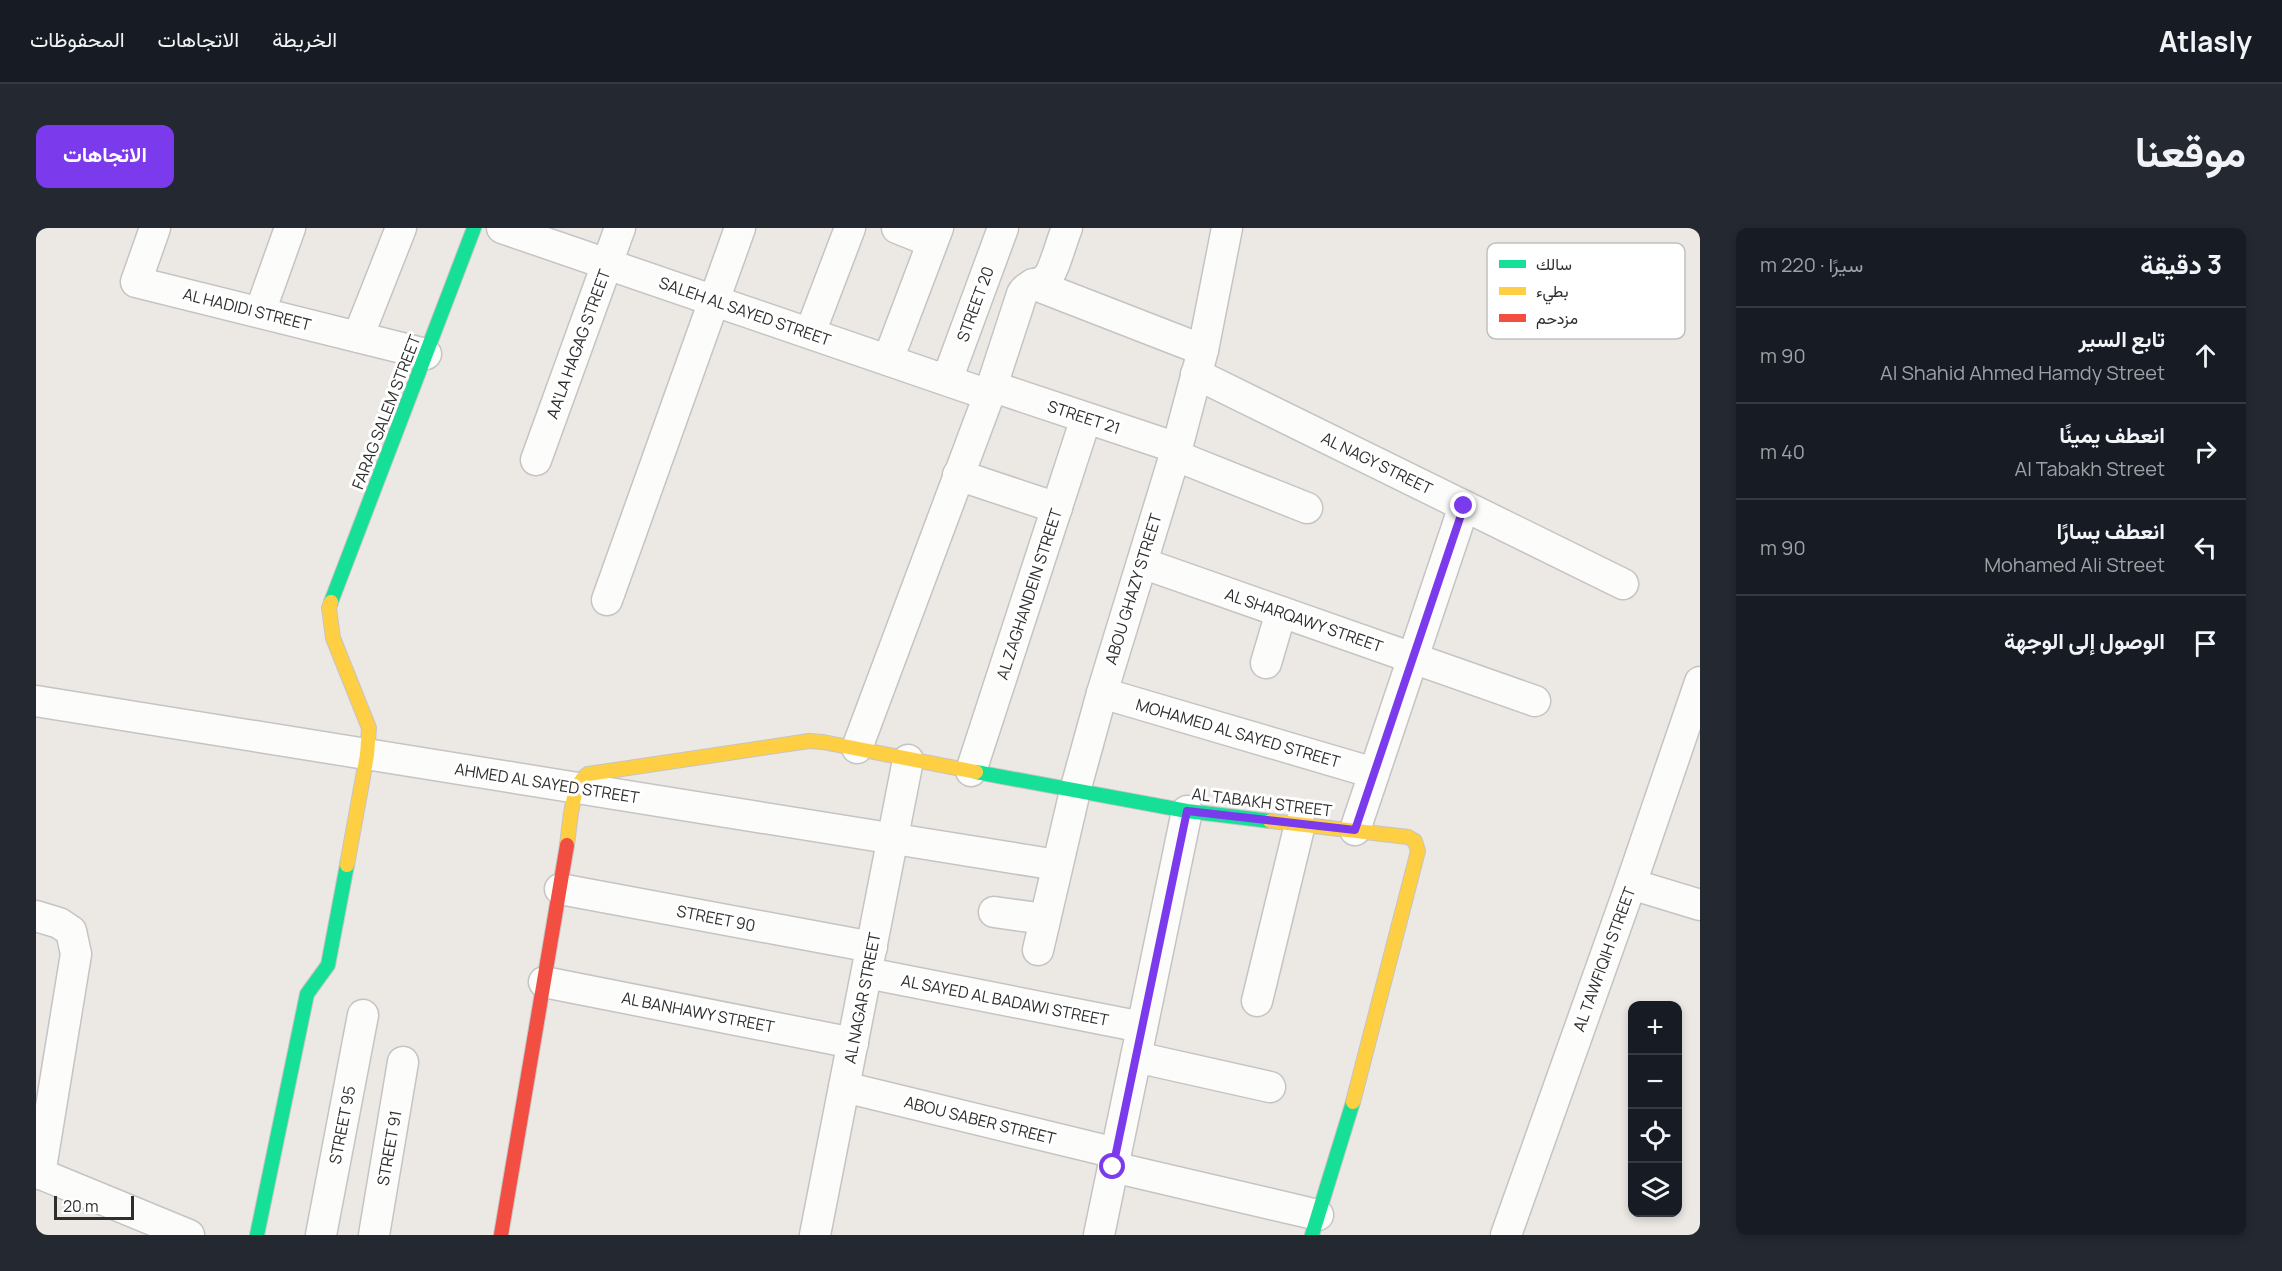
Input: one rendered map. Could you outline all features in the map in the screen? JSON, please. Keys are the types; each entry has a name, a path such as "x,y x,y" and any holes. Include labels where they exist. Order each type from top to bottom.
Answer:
{"street":[{"name":"AL HADIDI STREET","path":"155,228 136,282 426,354"},
{"path":"260,312 290,228"},
{"path":"358,337 401,228"},
{"name":"FARAG SALEM STREET","path":"367,754 369,728 333,638 329,608 474,228"},
{"name":"SALEH AL SAYED STREET","path":"502,228 947,380 990,390"},
{"name":"AA'LA HAGAG STREET","path":"536,460 620,228"},
{"path":"607,600 740,228"},
{"path":"810,333 850,228"},
{"path":"888,360 935,235 897,228"},
{"name":"STREET 20","path":"947,380 1003,228"},
{"path":"857,748 990,390 1024,289 1043,281 1049,275 1066,228"},
{"name":"ABOU GHAZY STREET","path":"1038,951 1075,791 1200,362 1227,228"},
{"name":"AL NAGY STREET","path":"1033,284 1200,362 1464,506 1623,584"},
{"name":"STREET 21","path":"990,390 1086,418 1175,451 1307,508"},
{"name":"AL ZAGHANDEIN STREET","path":"971,771 1086,418"},
{"path":"958,475 1057,508"},
{"path":"1355,830 1464,506"},
{"name":"AL SHARQAWY STREET","path":"1142,564 1535,701"},
{"path":"1266,663 1281,612"},
{"name":"AL TAWFIQIH STREET","path":"1507,1235 1700,682"},
{"name":"MOHAMED AL SAYED STREET","path":"1102,693 1374,773"},
{"name":"AHMED AL SAYED STREET","path":"36,701 1058,865"},
{"name":"AL TABAKH STREET","path":"576,788 581,778 588,774 809,741 857,748 908,760 1187,811 1355,830 1408,837 1415,841 1418,851 1359,1080 1315,1225"},
{"path":"257,1235 307,994 328,965 367,754"},
{"name":"AL NAGAR STREET","path":"815,1235 908,760"},
{"path":"501,1235 576,788"},
{"path":"1099,1235 1187,811"},
{"path":"1257,1001 1300,824"},
{"path":"1631,884 1700,905"},
{"name":"STREET 90","path":"560,890 869,960"},
{"path":"994,912 1045,919"},
{"path":"36,916 59,923 70,932 76,954 38,1173 189,1235"},
{"name":"AL SAYED AL BADAWI STREET","path":"869,960 1142,1027"},
{"name":"AL BANHAWY STREET","path":"544,982 853,1043"},
{"name":"STREET 95","path":"321,1235 363,1015"},
{"path":"1136,1057 1270,1087"},
{"name":"STREET 91","path":"374,1235 403,1062"},
{"name":"ABOU SABER STREET","path":"844,1087 1115,1160 1315,1225"}],"traffic: fast":[{"path":"331,602 474,228"},
{"path":"976,772 1187,811 1270,821"},
{"path":"257,1235 307,994 328,965 347,865"},
{"path":"1312,1235 1353,1102"}],"traffic: slow":[{"path":"331,602 329,608 333,638 369,728 367,755 347,865"},
{"path":"567,845 575,796 582,779 588,774 809,741 976,772"},
{"path":"1270,821 1408,837 1415,841 1418,851 1353,1102"}],"traffic: jam":[{"path":"501,1235 567,845"}],"route":[{"path":"1113,1167 1187,811 1355,830 1464,506"}]}
